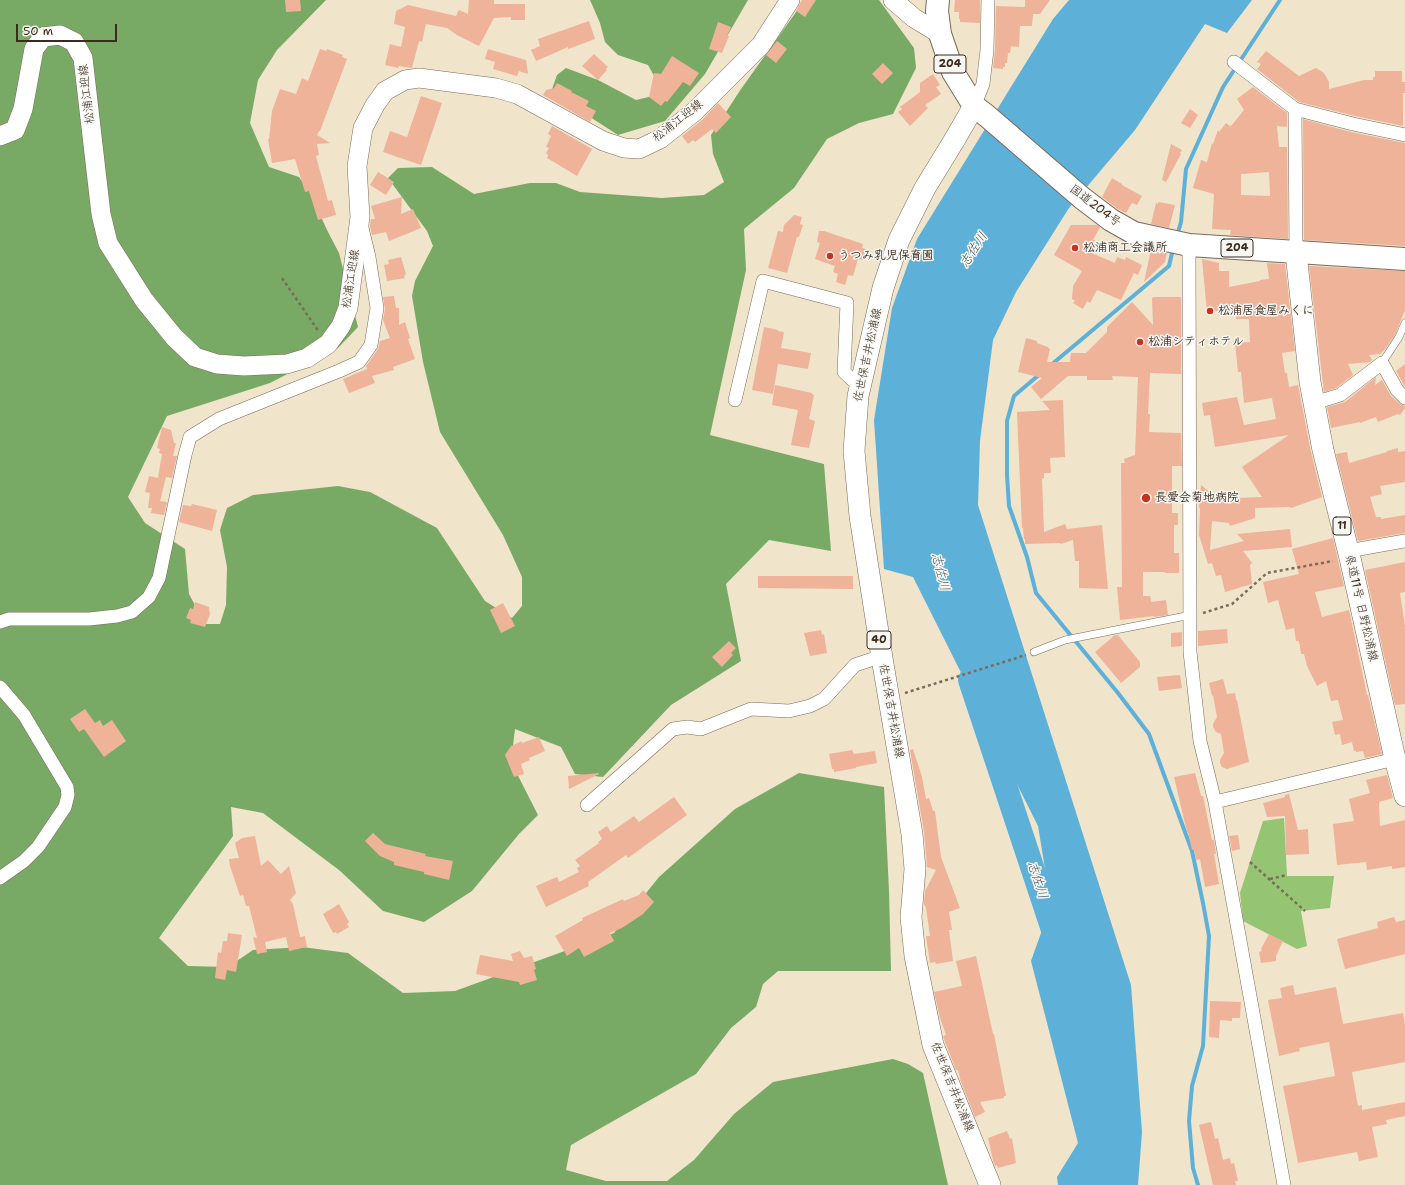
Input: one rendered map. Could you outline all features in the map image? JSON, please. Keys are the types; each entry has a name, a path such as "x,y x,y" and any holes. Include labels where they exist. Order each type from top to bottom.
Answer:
{"highway":[{"name":"国道204号","path":"938,0 937,11 940,34 953,72 980,111 1110,220 1134,233 1189,245 1405,259"}],"main road":[{"name":"松浦江迎線","path":"0,136 15,130 23,109 34,49 43,37 60,35 74,42 83,58 101,214 108,242 144,300 174,337 195,356 217,364 244,366 287,364 307,358 328,344 341,326 348,308 360,217 357,166 363,128 375,105 385,91 405,80 420,78 496,88 517,94 603,141 624,148 639,149 660,138 694,112 761,45 790,0"},
{"path":"894,0 914,18 940,34"},
{"name":"佐世保吉井松浦線","path":"980,111 955,139 925,188 899,240 883,288 858,396 854,451 860,516 912,834 915,868 911,917 915,956 933,1045 990,1185"},
{"name":"県道11号 日野松浦線","path":"1296,253 1310,382 1323,450 1400,759 1405,796"}],"street":[{"path":"980,111 987,50 988,0"},
{"path":"1234,62 1295,108 1353,124 1405,135"},
{"path":"1295,108 1296,253"},
{"path":"0,622 8,619 89,619 116,616 132,612 149,597 159,578 190,437 219,419 359,362 371,345 377,308 369,258 360,217"},
{"path":"1189,245 1190,652 1200,741 1215,802 1284,1185"},
{"path":"735,400 763,281 847,303 844,372 860,387"},
{"path":"1314,403 1340,395 1382,363 1397,390 1405,398"},
{"path":"1349,554 1405,541"},
{"path":"587,805 673,729 687,727 701,729 751,709 789,711 810,706 824,699 855,665 882,656"},
{"path":"0,687 24,715 67,787 68,795 65,807 38,847 24,861 0,878"},
{"path":"1215,802 1400,759"}],"lane":[{"path":"1382,363 1405,323"},
{"path":"1034,652 1065,640 1086,635 1191,615"}],"path":[{"path":"282,278 328,344"},
{"path":"1191,615 1210,612 1232,604 1267,573 1349,554"},
{"path":"889,698 986,669 1034,652"},
{"path":"1250,862 1305,911"},
{"path":"1269,879 1287,875"}],"green space":[{"path":"0,0 326,0 277,50 258,80 250,123 269,167 299,177 309,191 339,253 358,327 338,348 270,383 167,416 128,497 145,523 185,549 189,594 205,624 220,624 226,605 227,567 220,530 227,508 253,495 338,486 370,492 437,528 485,601 512,618 522,606 522,577 503,535 440,432 423,362 412,296 415,281 433,246 427,231 388,178 398,168 432,167 474,194 530,183 556,183 580,192 662,198 704,195 724,182 713,154 711,135 741,89 804,1 879,0 914,48 916,68 893,114 859,123 827,139 794,188 744,229 746,270 710,435 824,464 831,551 769,540 726,584 741,661 671,705 603,777 575,774 561,747 515,729 511,762 538,815 519,834 472,891 424,922 383,911 339,870 263,813 231,807 233,836 159,938 188,966 228,967 253,950 302,947 348,953 403,993 455,991 614,933 659,877 735,809 799,773 884,787 891,971 778,971 763,984 756,1007 731,1028 696,1074 571,1145 566,1170 606,1181 667,1181 694,1160 734,1114 773,1082 893,1059 908,1064 923,1073 948,1185 0,1185"},
{"path":"590,0 748,0 705,74 665,121 618,135 551,92 557,75 566,68 598,80 636,100 653,96 657,81 648,65 618,55 605,42 600,23"},
{"path":"1284,818 1287,876 1334,876 1330,908 1301,911 1307,946 1297,949 1243,921 1240,893 1263,821"}],"water":[{"path":"1069,0 1252,0 1227,33 1205,24 1135,130 1069,208 1016,292 993,340 980,441 978,505 1131,985 1142,1132 1138,1185 1058,1185 1057,1177 1078,1143 1031,961 1051,905 1038,826 913,577 884,569 874,420 892,308 917,239 1053,19"}],"building":[{"path":"285,0 300,0 301,11 286,12"},
{"path":"469,0 494,0 494,4 525,4 525,20 511,20 511,17 494,18 479,46 447,28 426,24 422,42 419,41 412,68 399,66 398,68 385,65 390,44 401,47 405,27 394,24 396,11 408,5 456,16 459,10 468,14"},
{"path":"802,0 816,0 805,17 796,11"},
{"path":"955,0 980,0 980,23 960,22 959,12 954,12"},
{"path":"1025,0 1050,0 1040,14 1033,14 1032,26 1020,26 1019,47 1011,46 1005,67 1003,67 1003,69 993,68 996,6 1025,7"},
{"path":"589,21 595,39 568,49 568,47 536,61 531,50 540,46 538,39"},
{"path":"718,22 731,27 722,53 709,49"},
{"path":"777,41 787,49 776,63 766,55"},
{"path":"320,49 326,51 327,49 343,55 342,57 347,59 320,131 317,135 330,143 317,144 319,155 316,156 328,201 332,200 336,215 318,220 309,191 305,192 295,159 272,163 268,139 272,111 280,89 296,94 302,78 308,81"},
{"path":"488,49 526,60 528,74 519,71 517,76 493,69 495,62 485,59"},
{"path":"1266,51 1299,76 1316,68 1324,73 1329,82 1329,89 1364,80 1373,80 1373,77 1375,77 1375,71 1402,71 1402,82 1405,82 1405,93 1403,93 1403,126 1299,102 1257,69 1261,64 1257,62"},
{"path":"594,54 608,67 598,80 582,66"},
{"path":"672,56 699,73 690,86 683,82 667,102 665,101 661,106 649,97 654,73 661,74"},
{"path":"883,63 893,73 882,84 872,74"},
{"path":"933,74 940,85 936,87 941,94 925,105 928,108 910,126 898,112 902,109 900,107 920,92 920,83"},
{"path":"557,83 589,101 586,106 596,111 590,122 543,95 546,90 554,88"},
{"path":"1253,87 1287,113 1287,127 1277,126 1279,147 1287,147 1288,239 1230,235 1231,230 1212,229 1214,194 1193,188 1201,160 1207,162 1212,143 1213,144 1218,130 1219,132 1226,123 1230,126 1232,125 1244,110 1237,99","holes":["1269,172 1270,196 1241,195 1241,174"]},
{"path":"421,96 442,103 421,165 383,152 390,131 407,137"},
{"path":"718,103 731,117 716,133 712,129 695,142 693,140 688,144 682,136 702,120"},
{"path":"1190,109 1198,115 1190,128 1181,123"},
{"path":"1303,119 1351,132 1405,143 1405,246 1304,240"},
{"path":"552,126 592,149 577,176 547,158 548,155 546,153 549,148 546,147 551,136 548,134"},
{"path":"1171,144 1182,150 1166,182 1162,180"},
{"path":"378,172 394,182 386,195 370,185"},
{"path":"1112,178 1142,196 1137,205 1132,203 1126,213 1116,208 1102,197"},
{"path":"402,197 401,214 413,209 421,228 389,241 386,232 372,235 370,226 371,219 375,219 371,206"},
{"path":"1158,202 1175,205 1169,228 1151,224 1156,203 1158,204"},
{"path":"794,215 802,217 800,224 803,225 799,237 797,237 787,273 768,268 778,231 783,232 784,225"},
{"path":"1071,225 1097,225 1100,227 1089,252 1115,263 1117,257 1125,260 1126,257 1142,265 1138,275 1134,273 1121,300 1097,290 1090,303 1087,301 1083,309 1073,303 1075,301 1072,299 1073,286 1082,271 1054,255"},
{"path":"819,231 824,231 863,244 862,248 866,249 863,260 858,259 853,276 848,275 845,285 836,282 838,274 833,272 835,266 815,259 820,243 817,242"},
{"path":"1151,250 1167,253 1165,262 1144,282"},
{"path":"401,257 406,274 404,276 405,278 387,281 384,265 389,264 388,260"},
{"path":"1202,259 1219,263 1219,271 1229,271 1229,287 1269,279 1267,263 1285,264 1295,351 1282,353 1285,373 1287,373 1289,387 1298,385 1311,452 1322,497 1291,508 1255,508 1255,518 1230,526 1229,523 1212,521 1210,550 1244,541 1237,534 1290,529 1292,547 1243,551 1252,563 1250,565 1252,584 1225,592 1221,575 1216,576 1212,563 1208,564 1199,535 1201,485 1212,494 1211,500 1238,502 1238,498 1262,497 1242,467 1289,435 1215,447 1210,415 1204,416 1202,403 1237,397 1244,425 1276,419 1272,398 1244,403 1241,372 1238,372 1235,343 1250,342 1249,319 1236,319 1236,309 1207,312"},
{"path":"1309,266 1405,271 1405,310 1395,335 1380,354 1369,355 1372,360 1370,362 1348,364 1353,375 1336,388 1324,392"},
{"path":"394,296 396,308 399,308 399,325 405,322 410,338 408,339 415,359 393,367 394,370 372,376 375,383 349,393 343,379 367,369 366,366 378,349 380,341 390,338 383,320 385,309 383,297"},
{"path":"1181,297 1181,374 1150,373 1148,414 1150,414 1149,432 1181,433 1182,466 1172,466 1172,513 1178,513 1178,525 1174,525 1174,553 1179,553 1179,573 1143,572 1143,596 1150,596 1151,602 1166,600 1168,615 1120,620 1117,587 1122,587 1121,463 1125,463 1124,459 1135,455 1138,377 1112,376 1113,380 1087,380 1087,376 1068,376 1041,399 1031,387 1042,378 1018,372 1026,338 1037,341 1037,343 1050,349 1047,362 1070,362 1071,353 1086,353 1107,332 1107,327 1132,302 1153,325 1152,298"},
{"path":"764,327 784,332 781,348 811,353 808,369 778,364 773,394 752,390"},
{"path":"1405,364 1405,387 1396,371"},
{"path":"1376,377 1375,385 1382,380 1391,396 1400,404 1405,406 1400,415 1398,414 1378,422 1376,417 1360,423 1331,428 1327,407 1345,402"},
{"path":"775,385 812,393 814,395 809,419 815,421 809,448 791,445 798,410 772,405"},
{"path":"1063,400 1065,457 1050,458 1051,473 1044,473 1044,478 1042,479 1044,532 1065,524 1067,529 1102,525 1108,589 1079,588 1079,561 1075,561 1073,540 1061,544 1025,544 1022,528 1017,412 1050,410 1042,401"},
{"path":"162,427 171,430 174,443 176,443 173,456 177,456 172,478 166,477 160,501 167,502 164,515 151,513 152,508 148,508 150,493 145,492 149,476 158,478 162,454 159,453 160,449 157,448"},
{"path":"1398,448 1398,452 1405,451 1405,482 1380,486 1382,494 1370,497 1376,517 1381,517 1381,519 1405,515 1405,533 1358,541 1336,454 1347,452 1349,463"},
{"path":"192,504 217,510 212,531 179,522 183,505 191,506"},
{"path":"1333,538 1344,586 1315,592 1322,617 1349,610 1367,695 1382,754 1365,758 1363,751 1354,751 1352,742 1342,745 1340,734 1335,735 1332,722 1343,720 1338,700 1331,701 1326,681 1317,686 1307,666 1304,654 1301,654 1299,641 1296,641 1294,628 1286,630 1278,600 1268,603 1263,582 1299,574 1292,549"},
{"path":"1405,562 1405,592 1400,593 1405,626 1405,704 1395,705 1365,570"},
{"path":"758,576 853,576 853,589 758,588"},
{"path":"195,602 209,607 210,614 205,627 190,623 191,620 186,618 190,608 193,609"},
{"path":"503,603 515,626 501,633 490,610"},
{"path":"1227,629 1228,643 1198,646 1198,631"},
{"path":"821,630 822,635 824,634 827,653 810,656 804,633"},
{"path":"1182,632 1182,646 1171,647 1171,633"},
{"path":"1115,635 1118,635 1140,662 1140,667 1121,683 1095,652"},
{"path":"729,641 736,648 731,653 733,655 722,667 712,657"},
{"path":"1180,675 1182,688 1159,691 1157,677"},
{"path":"1223,679 1227,694 1235,693 1249,762 1227,769 1222,767 1220,763 1224,753 1221,734 1216,732 1213,727 1217,717 1209,683"},
{"path":"85,709 95,723 100,720 103,726 112,720 126,741 104,757 84,729 79,732 70,719"},
{"path":"539,737 545,751 529,758 530,760 521,764 524,774 514,777 505,755 511,746 522,741 522,743"},
{"path":"913,749 922,777 926,799 929,798 933,811 935,811 941,857 960,908 949,912 952,930 949,930 953,961 936,964 935,962 930,963 926,936 930,936 926,908 924,904 925,891 936,870 927,867 924,832 910,750"},
{"path":"852,750 854,754 875,751 877,763 834,772 829,754"},
{"path":"1195,773 1201,796 1203,796 1212,840 1214,840 1216,854 1214,854 1219,884 1205,887 1200,859 1196,860 1194,849 1192,850 1174,777"},
{"path":"599,774 569,789 568,776"},
{"path":"1387,775 1393,798 1379,802 1380,826 1405,820 1405,867 1392,869 1392,866 1367,870 1366,862 1337,865 1333,824 1354,821 1349,799 1370,793 1366,780"},
{"path":"1289,794 1298,830 1308,829 1309,854 1286,855 1285,816 1267,817 1263,803 1285,797 1285,795"},
{"path":"674,797 687,815 628,858 626,855 588,882 589,886 546,907 536,886 557,877 559,882 579,872 577,868 580,866 575,860 599,843 598,842 602,839 598,832 607,826 611,832 634,816 639,822"},
{"path":"373,833 385,844 426,854 425,856 453,861 449,880 394,865 394,862 380,856 365,841"},
{"path":"1238,835 1240,849 1232,851 1229,836"},
{"path":"255,836 261,866 268,860 281,874 289,866 296,893 290,900 293,904 300,937 305,936 307,947 289,951 286,937 265,942 267,952 257,954 253,937 257,938 249,906 246,906 243,895 240,896 229,859 239,858 235,843 242,838"},
{"path":"643,890 654,902 643,914 622,928 610,933 614,941 584,957 579,948 567,956 555,936 583,920 582,918 623,899 624,901 639,895"},
{"path":"339,904 349,922 347,924 349,927 337,934 336,932 333,933 323,914"},
{"path":"1394,917 1396,922 1405,920 1405,954 1345,969 1337,939 1378,928 1377,922"},
{"path":"228,933 242,935 236,972 227,970 225,980 215,978 218,952 221,953 223,941 227,941"},
{"path":"1269,934 1283,941 1276,956 1276,961 1261,963 1259,952 1262,951 1261,949"},
{"path":"520,951 524,958 532,956 536,969 534,970 537,980 520,985 519,982 476,974 480,955 513,961 511,954"},
{"path":"976,956 994,1034 1006,1096 1004,1096 1004,1098 980,1102 985,1112 975,1117 961,1082 958,1070 956,1070 943,1036 946,1035 940,1018 934,992 962,986 956,961"},
{"path":"1293,985 1295,995 1336,987 1343,1024 1403,1013 1405,1025 1405,1062 1352,1072 1358,1106 1362,1105 1362,1110 1405,1102 1405,1116 1386,1120 1387,1124 1372,1127 1378,1157 1359,1161 1357,1152 1298,1163 1283,1086 1335,1076 1329,1042 1299,1048 1300,1051 1279,1056 1268,1000 1282,998 1280,988"},
{"path":"1210,1001 1241,1002 1240,1018 1232,1018 1232,1021 1220,1020 1219,1038 1209,1037"},
{"path":"1211,1122 1215,1139 1218,1138 1223,1160 1230,1158 1231,1164 1234,1163 1238,1181 1235,1181 1236,1185 1213,1185 1199,1125"},
{"path":"1007,1131 1010,1139 1012,1138 1016,1163 998,1168 997,1165 995,1166 993,1160 988,1138"}],"waterway":[{"path":"1177,236 1181,222 1186,169 1223,87 1280,0"},
{"path":"1051,365 1169,266 1173,249"},
{"path":"1040,374 1014,396 1007,421 1007,475 1009,506 1027,557 1036,593 1118,693 1149,734 1192,851 1203,903 1209,936 1203,1046 1192,1086 1189,1121 1193,1168 1198,1185"},
{"name":"志佐川","path":"970,680 1058,945"}],"place":[{"name":"松浦商工会議所","path":"1075,248"},
{"name":"うつみ乳児保育園","path":"830,256"},
{"name":"松浦居食屋みくに","path":"1210,311"},
{"name":"松浦シティホテル","path":"1140,342"},
{"name":"長愛会菊地病院","path":"1146,498"}]}
